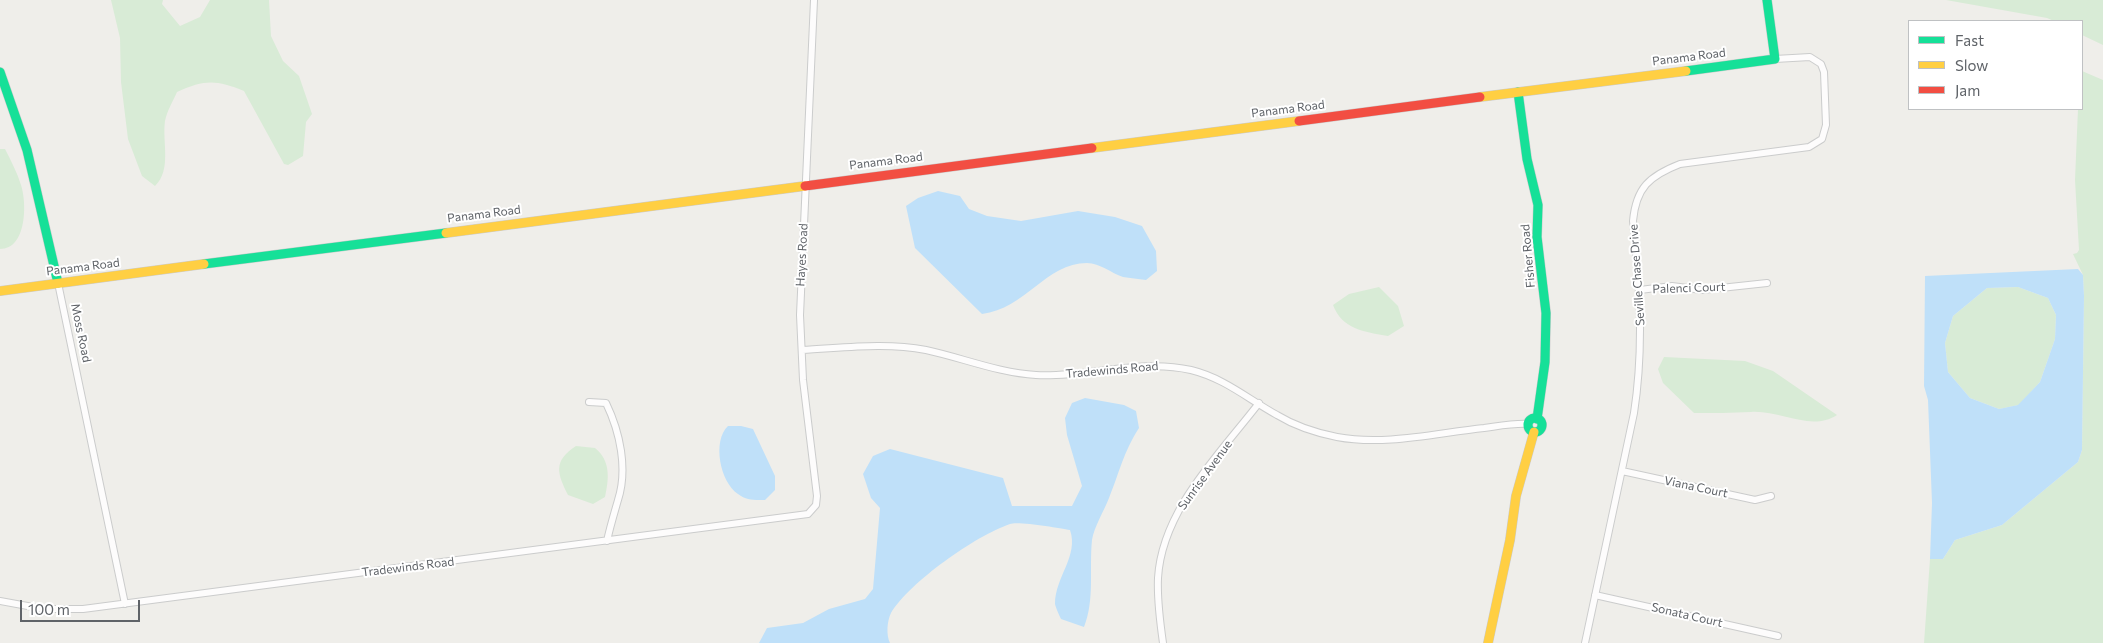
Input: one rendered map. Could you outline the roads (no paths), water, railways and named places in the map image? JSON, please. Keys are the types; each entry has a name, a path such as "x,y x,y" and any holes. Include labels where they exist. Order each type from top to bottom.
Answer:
{"street":[{"name":"Hayes Road","path":"814,0 800,278 803,380 816,496 814,510"},
{"path":"1767,0 1776,58"},
{"name":"Seville Chase Drive","path":"1585,643 1639,382 1641,355 1640,290 1633,222 1639,192 1650,180 1664,170 1680,164 1809,147 1822,139 1826,125 1824,72 1821,64 1810,57 1776,58"},
{"name":"Panama Road","path":"0,291 1776,58"},
{"name":"Moss Road","path":"0,72 12,99 30,158 125,604"},
{"name":"Fisher Road","path":"1488,643 1510,540 1516,496 1533,425 1545,362 1546,313 1537,238 1538,205 1528,159 1518,92"},
{"name":"Palenci Court","path":"1640,290 1672,286 1702,290 1767,283"},
{"name":"Tradewinds Road","path":"802,350 898,346 926,350 1016,373 1038,375 1069,374 1139,365 1167,366 1192,370 1229,384 1299,426 1338,437 1391,439 1533,425"},
{"path":"589,402 606,403 612,415 623,467 618,500 612,515 607,541"},
{"name":"Sunrise Avenue","path":"1163,643 1158,603 1158,578 1162,551 1171,524 1185,500 1259,403"},
{"name":"Viana Court","path":"1622,471 1755,500 1771,496"},
{"name":"Tradewinds Road","path":"0,601 34,608 64,610 125,604 802,516 814,510"},
{"name":"Sonata Court","path":"1595,595 1778,636"}],"water":[{"path":"938,191 960,196 969,209 987,216 1021,221 1078,211 1115,217 1142,226 1156,251 1157,271 1146,280 1123,277 1092,263 1072,265 1059,270 1011,304 982,314 915,248 906,206 918,198"},
{"path":"2078,269 2083,275 2082,450 2078,462 2002,525 1955,540 1943,559 1930,559 1932,503 1928,400 1924,386 1925,276","holes":["2018,287 2048,298 2056,315 2055,339 2040,382 2018,405 1999,409 1970,398 1948,372 1945,343 1953,316 1987,288"]},
{"path":"1085,398 1124,405 1136,411 1139,428 1125,454 1093,535 1091,595 1084,627 1061,619 1055,604 1056,594 1071,549 1070,530 1014,523 996,530 962,549 944,561 913,588 891,613 888,624 890,643 759,643 767,628 803,623 829,609 865,599 873,589 880,508 871,498 863,474 873,456 890,449 1003,478 1012,506 1072,506 1082,486 1067,435 1065,418 1072,403"},
{"path":"728,426 741,426 753,429 775,476 775,490 765,500 751,500 741,496 732,488 727,480 720,461 719,451 720,441"}]}
